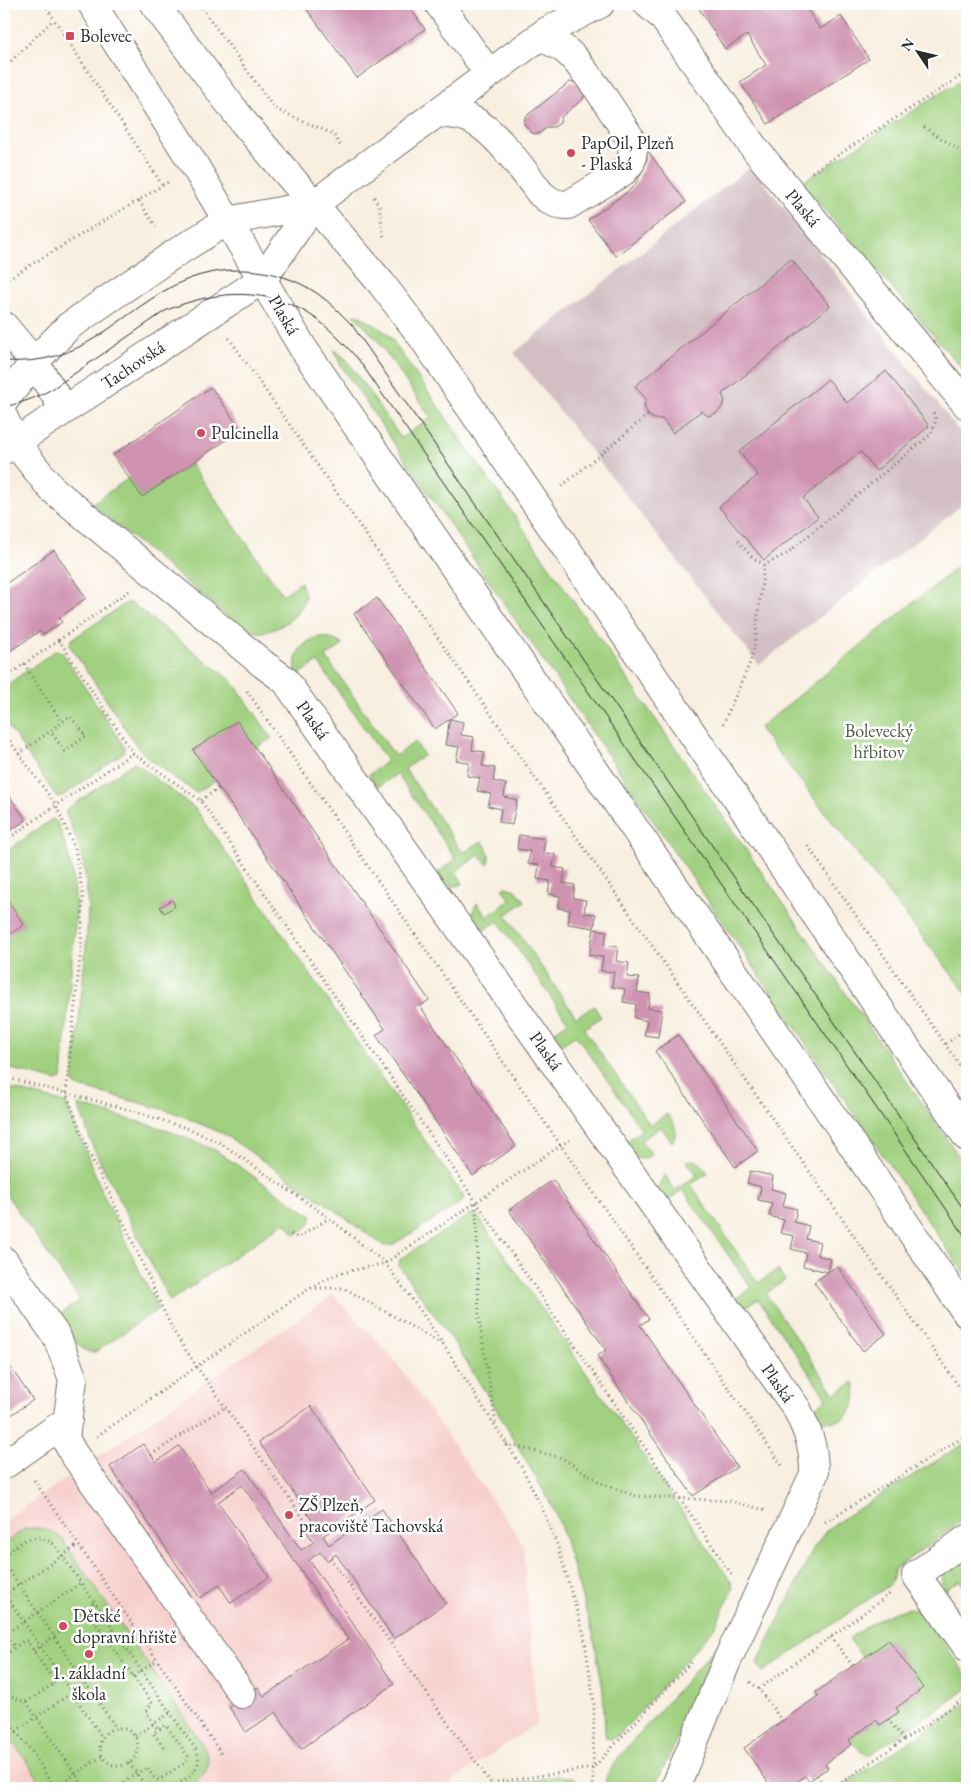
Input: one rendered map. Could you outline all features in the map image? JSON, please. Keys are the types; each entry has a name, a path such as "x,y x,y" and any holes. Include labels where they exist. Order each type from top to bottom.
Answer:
{"main road":[{"name":"Plaská","path":"92,4 193,163 303,348 336,398 798,1065 967,1314"},
{"path":"154,4 244,123 381,283 423,338 967,1137"},
{"path":"439,4 489,74"},
{"name":"Plaská","path":"263,279 313,205 541,36 600,4"},
{"name":"Plaská","path":"648,4 662,16 726,110 786,188 967,405"},
{"path":"437,113 458,115 480,125 493,136 540,193 557,205 568,205 624,171 631,162 633,150 629,136 598,89 574,58 564,49 541,36"},
{"name":"Plaská","path":"4,400 34,362 69,326 153,267 227,220 313,205"},
{"name":"Tachovská","path":"7,437 65,410 263,279"},
{"name":"Plaská","path":"4,326 33,333 69,326"},
{"name":"Plaská","path":"4,326 34,362"},
{"path":"34,362 65,410"},
{"name":"Plaská","path":"7,437 50,488 285,680 797,1409 811,1440 814,1455 814,1474 726,1663 679,1786"},
{"path":"4,1261 57,1337 73,1379 65,1438 72,1454 242,1694"},
{"path":"4,1465 68,1420"},
{"path":"967,1539 916,1575 967,1647"}],"path":[{"path":"44,4 163,186"},
{"path":"200,4 271,102 244,123"},
{"path":"4,68 54,19"},
{"path":"786,188 967,72"},
{"path":"924,127 967,155"},
{"path":"5,279 163,186 193,163"},
{"path":"228,338 967,1398"},
{"path":"764,565 786,554 931,434 936,420 930,407"},
{"path":"562,486 648,415"},
{"path":"738,541 752,557 764,565"},
{"path":"723,724 750,664 755,642 764,565"},
{"path":"4,678 153,574"},
{"path":"127,592 135,598"},
{"path":"59,640 133,753 201,800 741,1587 757,1596"},
{"path":"24,664 62,722"},
{"path":"246,690 787,1473"},
{"path":"19,754 70,716 86,736 65,752 50,731"},
{"path":"4,733 56,805 75,849 82,895 80,957 66,1093 90,1155 127,1229 174,1332 311,1529"},
{"path":"4,842 133,753"},
{"path":"201,800 219,788"},
{"path":"946,1044 967,1028"},
{"path":"4,1077 123,1108 190,1129 222,1144 329,1218 385,1263 443,1344 522,1468 542,1506 558,1547 584,1635 594,1702 593,1788"},
{"path":"27,1485 310,1288 337,1274 385,1263 596,1122"},
{"path":"476,1202 479,1319 496,1428"},
{"path":"291,1234 298,1238 329,1218"},
{"path":"310,1288 344,1288 443,1344"},
{"path":"151,1455 225,1407"},
{"path":"822,1524 967,1434"},
{"path":"506,1444 562,1458 603,1484 636,1496 730,1501 766,1510"},
{"path":"34,1480 223,1756"},
{"path":"4,1499 20,1490"},
{"path":"4,1555 28,1538 33,1537 48,1540 55,1545 196,1750 199,1761 197,1768 193,1774 171,1788"},
{"path":"78,1545 4,1594 102,1737"},
{"path":"330,1558 493,1786"},
{"path":"4,1563 116,1728"},
{"path":"782,1721 759,1689 916,1575"},
{"path":"15,1647 4,1634 81,1583"},
{"path":"34,1651 94,1602"},
{"path":"85,1608 152,1703 146,1712 158,1730"},
{"path":"831,1637 853,1666"},
{"path":"4,1657 23,1641 27,1641 55,1683 26,1702"},
{"path":"489,1788 497,1782 593,1768 699,1654"},
{"path":"133,1676 157,1660"},
{"path":"16,1731 86,1683"},
{"path":"4,1691 14,1698 26,1702 85,1788"},
{"path":"834,1788 967,1697"},
{"path":"135,1736 170,1713"},
{"path":"4,1716 55,1788 102,1756"},
{"path":"888,1719 904,1740"},
{"path":"115,1788 147,1767 153,1777 159,1780 186,1762 188,1756 166,1725 153,1733 166,1750"},
{"path":"116,1728 130,1731 135,1736 137,1750 135,1757 129,1763 122,1766 114,1765 107,1762 102,1756 100,1750 102,1737 111,1729 116,1728"},
{"path":"129,1763 147,1788"},
{"path":"817,1776 825,1788"}],"shaded area":[{"path":"751,166 967,441 967,501 759,665 514,353"},
{"name":"ZŠ Plzeň, pracoviště Tachovská","path":"333,1295 393,1358 523,1544 537,1723 442,1788 4,1788 4,1521"}],"green space":[{"path":"967,76 967,374 801,183"},
{"path":"354,315 361,316 388,334 967,1168 967,1278 341,366 334,350 346,359 401,438 431,418 378,341"},
{"path":"191,464 283,595 301,582 305,594 303,604 292,618 275,629 258,632 251,631 231,619 91,504 129,478 142,497"},
{"name":"Bolevecký hřbitov","path":"967,559 967,994 759,728"},
{"path":"126,603 131,603 233,682 272,738 255,748 236,722 193,750 214,781 196,793 149,759 137,746 70,646 71,640"},
{"path":"317,637 331,638 343,645 326,657 395,756 415,742 424,755 405,769 463,853 482,841 486,847 489,855 488,865 479,855 456,871 463,884 451,886 442,880 437,873 456,859 397,774 378,787 369,775 387,761 318,662 297,676 295,663 298,652"},
{"path":"56,650 62,652 125,748 123,753 61,797 56,796 4,720 4,687"},
{"path":"134,762 196,809 464,1197 462,1202 392,1245 384,1246 224,1134 170,1111 76,1086 73,1082 88,914 85,876 81,856 66,810"},
{"path":"52,819 57,822 68,855 73,877 76,911 62,1079 57,1081 4,1067 4,938 24,924 4,895 4,853"},
{"path":"506,887 516,890 525,901 506,915 576,1017 594,1006 601,1017 584,1029 650,1125 667,1114 674,1124 676,1134 672,1142 661,1127 641,1140 652,1155 643,1159 637,1158 623,1144 642,1130 576,1035 558,1047 550,1035 568,1022 498,921 478,934 472,915 477,903 487,917 510,900 502,888"},
{"path":"4,1087 66,1103 103,1194 158,1309 95,1352 84,1350 79,1345 59,1315 80,1300 4,1191"},
{"path":"78,1105 161,1128 215,1150 312,1216 312,1219 306,1227 295,1235 285,1222 170,1301 93,1147"},
{"path":"695,1160 708,1173 691,1185 758,1283 778,1270 785,1280 766,1294 835,1394 854,1382 856,1393 854,1403 844,1417 836,1421 827,1422 808,1413 827,1399 758,1299 739,1312 732,1301 751,1288 683,1190 664,1203 659,1188 662,1179 665,1175 675,1190 697,1175 686,1161"},
{"path":"471,1214 476,1214 732,1583 733,1588 715,1627 620,1734 611,1739 606,1738 603,1690 594,1638 560,1524 550,1502 496,1409 453,1341 399,1266 400,1259"},
{"path":"967,1442 967,1517 895,1569 891,1584 763,1672 757,1664 814,1547 826,1531 845,1517"},
{"name":"Dětské dopravní hřiště","path":"24,1529 48,1530 62,1539 203,1745 208,1765 199,1780 188,1788 44,1788 25,1758 4,1731 4,1544"},
{"path":"967,1556 967,1591 960,1580 943,1592 942,1579 946,1568 960,1557"},
{"path":"910,1608 926,1617 967,1676 967,1689 868,1756 849,1740 876,1720 880,1725 899,1712 896,1708 923,1688 889,1640 863,1659 849,1638 885,1616"},
{"path":"726,1635 654,1788 604,1788 607,1775 618,1758"},
{"path":"967,1703 967,1788 841,1788 841,1787"},
{"path":"557,1776 572,1777 582,1784 583,1788 498,1788"}],"building":[{"path":"303,4 407,4 425,29 357,78"},
{"path":"696,4 804,4 820,29 841,16 869,59 768,124 740,82 766,65 747,35 725,49"},
{"path":"570,82 577,83 585,93 583,99 561,117 560,123 554,127 548,127 538,134 532,133 524,124 525,117"},
{"path":"647,150 686,202 616,256 588,220 631,189 637,182 647,159"},
{"path":"791,259 830,306 722,394 725,401 721,409 715,414 708,416 701,411 673,433 662,419 654,419 649,416 644,406 646,399 635,386"},
{"path":"886,371 929,426 876,471 861,452 803,498 818,517 764,560 719,507 758,475 739,452 828,379 847,403"},
{"path":"211,387 241,430 142,497 113,455"},
{"path":"54,550 86,598 59,618 62,622 43,635 40,631 4,655 4,585"},
{"path":"377,598 458,713 435,729 354,614"},
{"path":"450,719 463,722 461,735 474,737 472,750 485,752 482,766 495,768 493,781 506,784 504,797 517,800 512,825 499,822 501,809 488,806 491,794 477,791 480,778 467,776 469,763 456,760 459,747 445,745"},
{"path":"237,721 429,1000 420,1006 516,1146 473,1176 376,1035 385,1029 193,750"},
{"path":"4,788 26,820 4,835"},
{"path":"519,835 545,839 543,853 555,854 553,867 565,869 563,883 575,885 573,898 586,900 584,913 596,914 594,928 568,924 570,910 558,908 560,896 548,894 550,881 537,879 539,865 528,864 530,851 517,849"},
{"path":"4,895 24,925 4,938"},
{"path":"172,900 175,906 164,913 160,907"},
{"path":"594,929 607,931 604,945 618,947 616,961 629,963 627,977 639,978 637,992 650,994 648,1008 662,1010 658,1037 644,1035 647,1021 634,1018 636,1004 623,1002 625,989 612,987 614,972 601,971 603,957 589,955"},
{"path":"678,1035 758,1151 735,1167 655,1051"},
{"path":"750,1171 773,1176 771,1189 786,1193 783,1206 797,1209 794,1222 809,1226 806,1239 820,1242 817,1255 831,1259 828,1272 803,1266 806,1253 791,1249 794,1236 780,1233 784,1220 769,1216 772,1203 758,1200 761,1187 747,1183"},
{"path":"553,1180 649,1319 640,1325 737,1467 693,1496 597,1356 606,1350 509,1210"},
{"path":"837,1266 886,1334 863,1351 814,1282"},
{"path":"4,1358 33,1400 4,1420"},
{"path":"311,1406 375,1500 323,1536 329,1545 382,1509 446,1603 394,1639 336,1554 327,1561 320,1552 309,1560 394,1684 301,1749 276,1712 246,1732 229,1707 258,1687 264,1696 348,1639 242,1485 218,1502 269,1577 231,1603 219,1585 200,1598 110,1467 143,1444 156,1462 179,1446 211,1492 245,1469 301,1550 314,1542 307,1532 316,1526 259,1442"},
{"path":"889,1640 923,1688 896,1708 899,1712 880,1725 876,1720 849,1740 852,1744 825,1764 828,1768 809,1781 805,1776 788,1788 772,1788 744,1748 818,1696 816,1692"}],"tram line":[{"path":"4,361 32,361 55,356 76,348 95,338 173,286 209,273 228,270 266,272 302,284 332,305 352,325 967,1214"},
{"path":"4,407 28,400 52,389 165,311 185,303 226,295 266,297 286,303 305,312 323,324 358,359 967,1239"}],"place":[{"name":"Bolevec","path":"70,36"},
{"name":"PapOil, Plzeň - Plaská","path":"571,153"},
{"name":"Pulcinella","path":"201,433"},
{"name":"ZŠ Plzeň, pracoviště Tachovská","path":"289,1515"},
{"name":"Dětské dopravní hřiště","path":"63,1626"},
{"name":"1. základní škola","path":"89,1654"}]}
